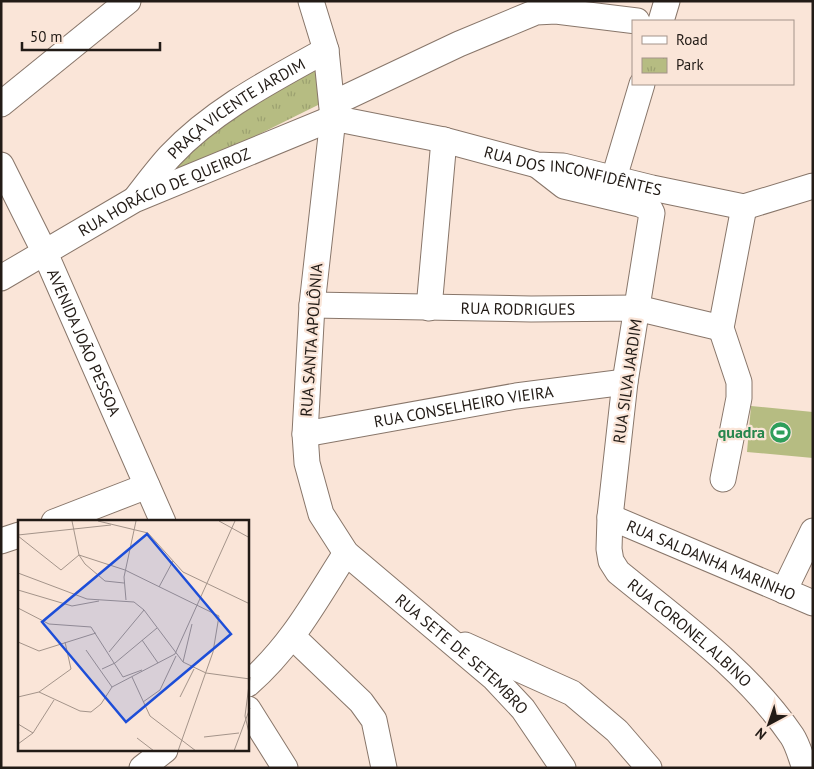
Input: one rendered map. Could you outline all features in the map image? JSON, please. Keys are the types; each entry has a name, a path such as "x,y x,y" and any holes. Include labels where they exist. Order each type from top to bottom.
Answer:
{"street":[{"path":"1,104 128,1"},
{"name":"RUA SANTA APOLÔNIA","path":"311,1 326,50 333,111 312,305 305,434 306,463 321,514 346,554"},
{"path":"661,20 667,1"},
{"name":"RUA HORÁCIO DE QUEIROZ","path":"1,278 45,254 134,200 333,111 460,44 536,12 556,11 632,20"},
{"name":"PRAÇA VICENTE JARDIM","path":"134,200 171,155 209,123 256,89 326,50"},
{"path":"614,178 642,85"},
{"name":"RUA DOS INCONFIDÊNTES","path":"333,111 537,165 563,166 744,207 813,186"},
{"path":"429,308 444,140"},
{"name":"AVENIDA JOÃO PESSOA","path":"1,165 45,254 162,520"},
{"name":"RUA SILVA JARDIM","path":"537,165 564,186 640,204 650,209 652,213 625,382 608,549"},
{"path":"723,479 739,398 738,382 721,328 744,207"},
{"name":"RUA RODRIGUES","path":"312,305 429,308 637,308 721,328"},
{"name":"RUA CONSELHEIRO VIEIRA","path":"305,434 516,396 625,382"},
{"path":"59,520 147,486"},
{"name":"RUA SALDANHA MARINHO","path":"610,516 813,603"},
{"path":"784,591 813,531"},
{"path":"1,541 18,535"},
{"name":"RUA CORONEL ALBINO","path":"608,549 611,560 618,572 706,644 750,685 792,737 805,768"},
{"path":"249,683 271,664 293,637 346,554"},
{"name":"RUA SETE DE SETEMBRO","path":"346,554 494,678 523,709 563,768"},
{"path":"442,635 572,693 617,731 649,768"},
{"path":"293,637 361,702 374,720 384,768"},
{"path":"249,711 285,768"},
{"path":"142,768 162,752"}],"green space":[{"path":"323,40 318,105 120,203"},
{"name":"quadra","path":"751,406 813,412 813,458 747,452"}],"place":[{"name":"quadra","path":"781,432"}]}
